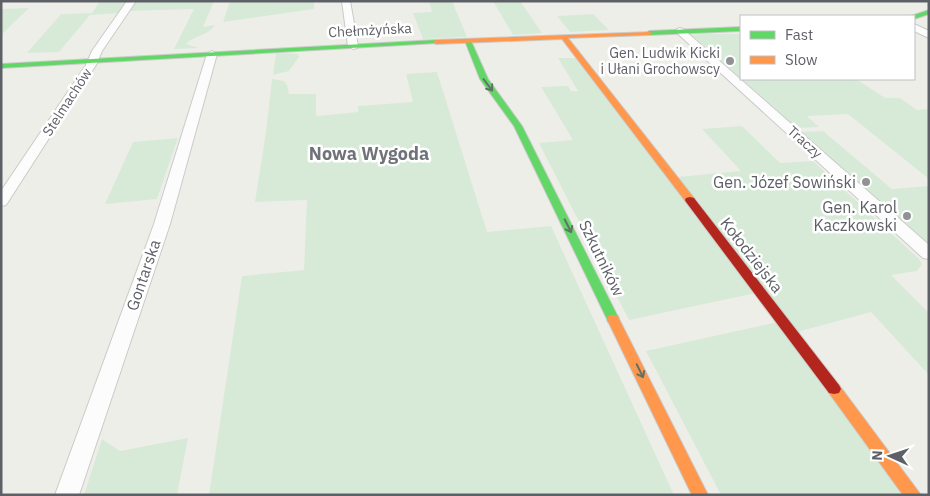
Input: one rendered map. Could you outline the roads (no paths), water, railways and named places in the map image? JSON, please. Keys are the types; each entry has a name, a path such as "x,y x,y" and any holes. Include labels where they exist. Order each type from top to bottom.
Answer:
{"street":[{"name":"Stelmachów","path":"1,202 93,62 98,50 132,1"},
{"path":"346,1 352,46"},
{"path":"915,17 929,12"},
{"path":"915,28 929,35"},
{"name":"Chełmżyńska","path":"1,66 41,62 93,62 352,46 740,29"},
{"name":"Traczy","path":"680,31 929,254"},
{"name":"Kołodziejska","path":"563,36 762,293 913,495"},
{"name":"Szkutników","path":"468,41 484,79 506,106 518,126 700,495"},
{"name":"Gontarska","path":"67,495 162,224 212,54"}],"place":[{"name":"Gen. Ludwik Kicki i Ułani Grochowscy","path":"730,61"},
{"name":"Gen. Józef Sowiński","path":"866,182"},
{"name":"Gen. Karol Kaczkowski","path":"907,216"}],"district":[{"name":"Nowa Wygoda","path":"369,154"}]}
